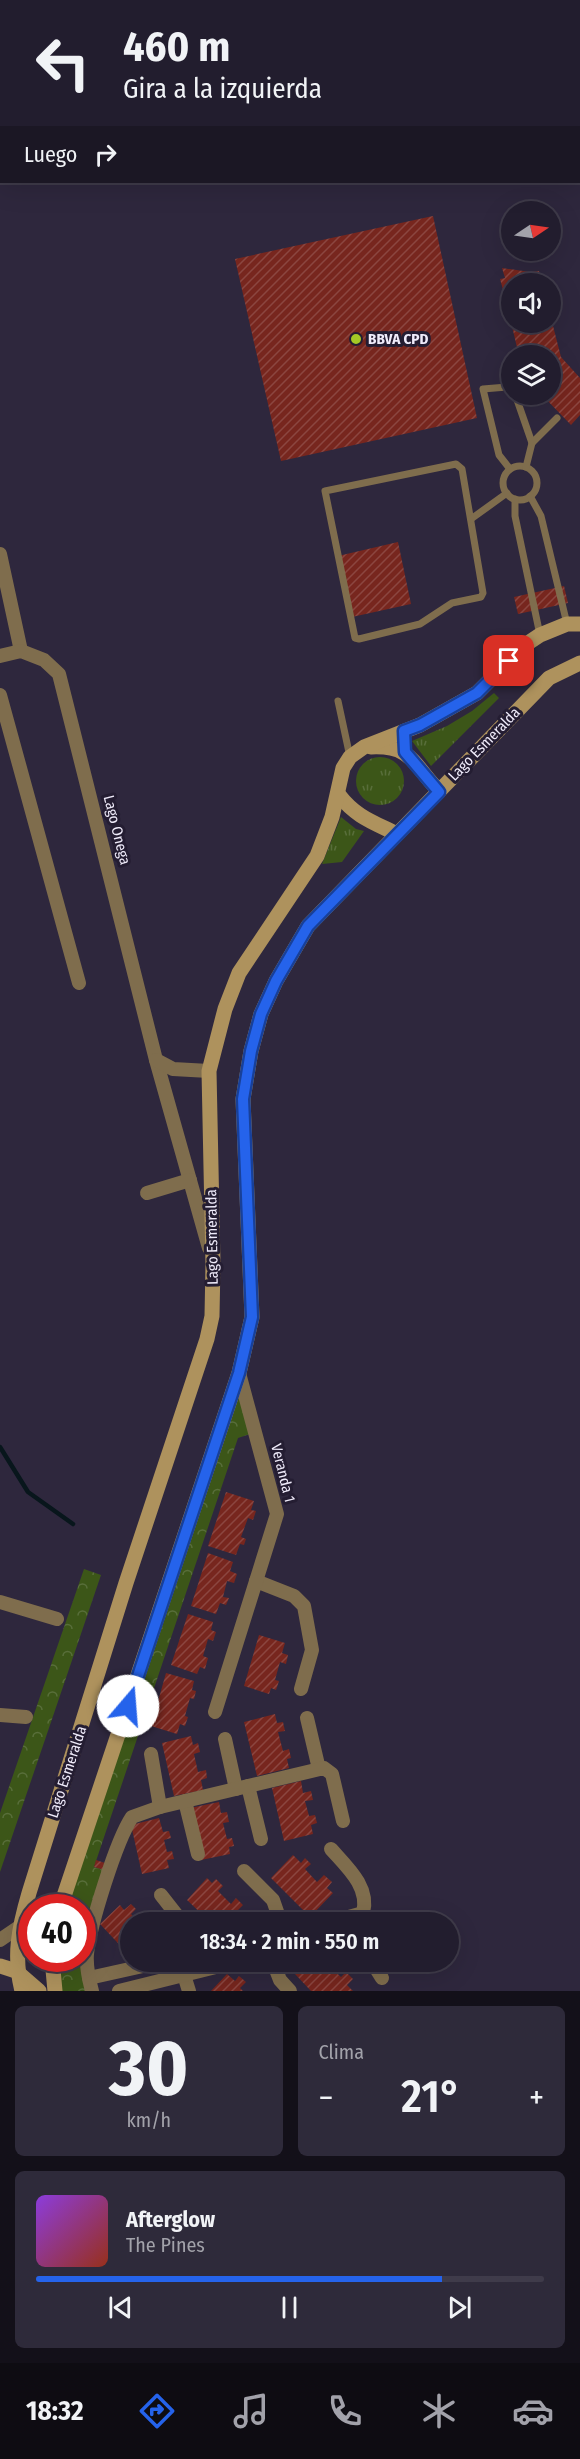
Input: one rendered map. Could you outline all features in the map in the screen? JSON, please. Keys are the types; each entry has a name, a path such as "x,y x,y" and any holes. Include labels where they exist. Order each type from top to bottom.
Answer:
{"street":[{"path":"0,554 21,651 0,656"},
{"path":"350,757 364,747 420,725 477,693 525,645 540,635 574,624"},
{"name":"Lago Onega","path":"21,651 44,660 59,674 156,1060 213,1264"},
{"name":"Lago Esmeralda","path":"65,1894 239,1373 252,1308 243,1099 251,1051 261,1014 276,981 308,926 549,678 580,663"},
{"path":"0,695 79,983"},
{"path":"404,731 405,752"},
{"path":"364,747 396,748 405,752 439,792"},
{"name":"Lago Esmeralda","path":"29,1894 123,1594 207,1339 212,1316 213,1264 209,1071 225,1009 239,973 317,856 339,795 343,768 350,757"},
{"path":"339,795 360,817 397,834"},
{"path":"156,1060 173,1068 209,1071"},
{"path":"147,1193 190,1180"},
{"name":"Veranda 1","path":"215,1712 276,1514 239,1373"},
{"path":"256,1581 294,1596 304,1606 312,1650 301,1689"},
{"path":"0,1602 57,1619"},
{"path":"0,1715 26,1717"},
{"path":"308,1718 319,1769"},
{"path":"225,1739 261,1839"},
{"path":"151,1754 160,1807"},
{"path":"130,1972 90,1985 87,1955 92,1927 109,1873 132,1817 160,1807 324,1768 332,1774 344,1821"},
{"path":"185,1801 198,1854"},
{"path":"331,1849 355,1876 366,1904 363,1912"},
{"path":"244,1871 273,1900 277,1912"},
{"path":"161,1895 174,1912"},
{"path":"0,1940 18,1928"},
{"name":"Lago Esmeralda","path":"18,1942 16,1971 22,1991"},
{"path":"0,1966 16,1971 39,1991"},
{"path":"53,1972 55,1991"},
{"path":"119,1991 196,1972"},
{"path":"277,1972 280,1980 290,1991"},
{"path":"378,1972 382,1978"},
{"path":"184,1975 189,1991"}],"lane":[{"path":"501,388 483,389 499,455 510,469"},
{"path":"518,405 532,443"},
{"path":"526,467 532,443 557,418"},
{"path":"456,464 462,469 471,519 483,593 481,597 452,603 420,624 359,639 355,638 325,491 456,464"},
{"path":"526,467 535,475 536,486 530,496 515,499 507,493 503,483 510,469 526,467"},
{"path":"471,519 507,493"},
{"path":"530,496 541,516 574,624"},
{"path":"515,499 515,516 540,635"},
{"path":"338,701 350,757"}],"green space":[{"path":"494,693 499,698 431,766 412,741 447,726 472,711"},
{"path":"380,757 397,764 404,781 397,798 380,805 363,798 356,781 363,764"},
{"path":"341,817 356,829 364,831 342,862 322,864"},
{"path":"239,1373 256,1432 238,1438 94,1867 105,1870 96,1909 96,1894 65,1894"},
{"path":"84,1569 101,1575 0,1872 0,1813"},
{"path":"53,1972 92,1972 92,1991 55,1991"}],"building":[{"name":"BBVA CPD","path":"433,216 477,418 281,461 235,259"},
{"path":"502,268 539,271 539,273 504,273"},
{"path":"514,333 555,333 558,345 516,345"},
{"path":"561,357 580,378 580,415 571,425 552,405 561,405"},
{"path":"398,542 411,604 352,617 338,556"},
{"path":"564,586 568,603 518,614 514,597"},
{"path":"226,1492 254,1501 251,1510 256,1511 253,1520 248,1518 241,1537 246,1539 244,1545 240,1544 236,1555 208,1546"},
{"path":"208,1553 233,1562 230,1571 237,1574 234,1583 227,1581 223,1597 229,1598 226,1605 220,1603 216,1614 191,1606"},
{"path":"188,1614 213,1622 211,1630 216,1632 213,1641 208,1639 203,1656 208,1658 205,1669 200,1667 197,1674 171,1665"},
{"path":"259,1635 285,1643 282,1653 288,1655 286,1664 280,1662 275,1680 279,1681 276,1690 271,1688 269,1694 244,1686"},
{"path":"166,1673 194,1681 192,1690 196,1691 194,1699 190,1698 185,1726 180,1724 177,1734 151,1726"},
{"path":"275,1714 277,1723 283,1722 285,1731 278,1732 283,1751 289,1749 291,1758 287,1759 289,1768 257,1776 244,1722"},
{"path":"191,1736 193,1745 198,1743 200,1752 194,1754 198,1772 206,1770 207,1778 201,1780 203,1790 174,1796 162,1743"},
{"path":"301,1781 303,1793 311,1791 313,1800 305,1801 309,1816 315,1815 317,1823 311,1825 313,1834 284,1841 272,1788"},
{"path":"219,1802 221,1813 227,1812 229,1822 223,1823 227,1839 232,1838 234,1846 229,1847 230,1854 201,1860 190,1808"},
{"path":"159,1818 163,1832 169,1831 171,1838 164,1840 167,1852 172,1851 174,1859 167,1860 169,1868 142,1874 131,1825"},
{"path":"293,1855 301,1863 305,1858 311,1864 305,1869 317,1882 324,1875 332,1882 327,1888 333,1893 315,1912 305,1912 271,1878"},
{"path":"96,1860 108,1864 105,1870 94,1867"},
{"path":"207,1878 212,1883 216,1879 223,1886 218,1891 231,1904 236,1898 243,1905 238,1910 240,1912 200,1912 187,1900"},
{"path":"131,1904 136,1909 133,1912 120,1912 120,1945 100,1924 120,1905 124,1910"},
{"path":"297,1972 336,1972 341,1977 346,1972 353,1979 347,1985 353,1991 311,1991 295,1974"},
{"path":"227,1974 235,1981 239,1976 246,1982 240,1988 243,1991 211,1991"}],"waterway":[{"path":"0,1447 28,1492 73,1524"}],"place":[{"name":"BBVA CPD","path":"356,339"}],"route":[{"path":"128,1706 239,1373 252,1317 243,1099 251,1051 261,1014 276,981 308,926 439,792 405,752 404,731 420,725 477,693 509,661"}]}
